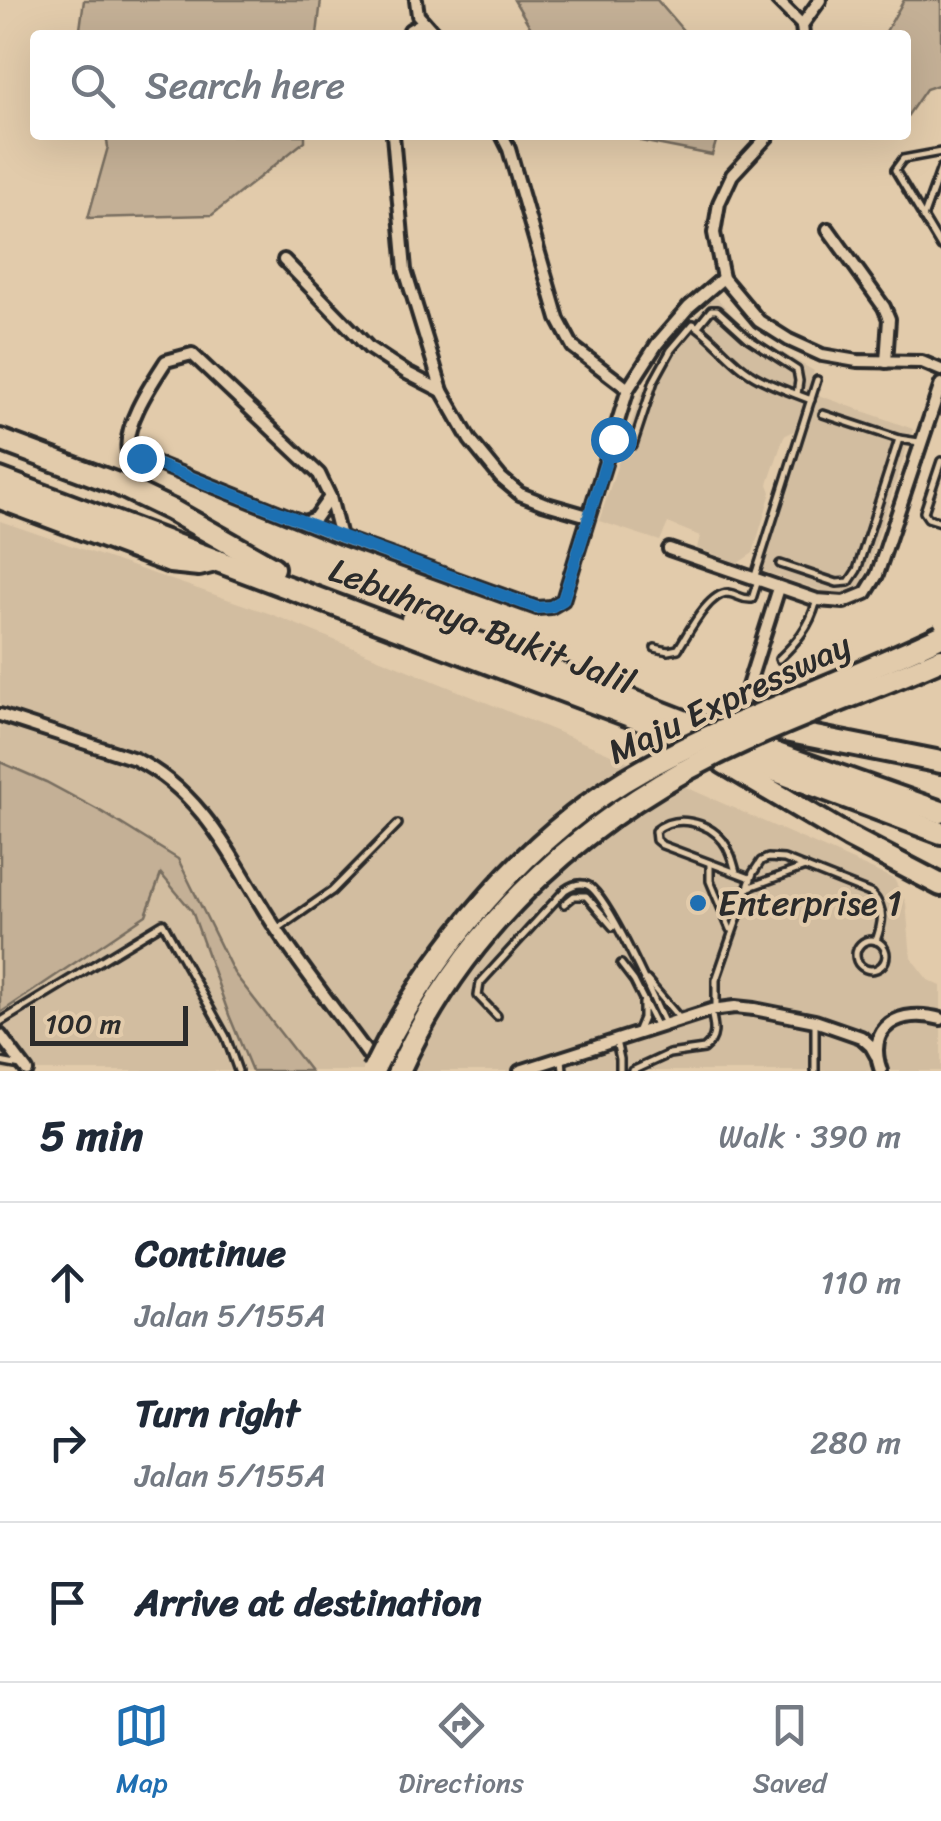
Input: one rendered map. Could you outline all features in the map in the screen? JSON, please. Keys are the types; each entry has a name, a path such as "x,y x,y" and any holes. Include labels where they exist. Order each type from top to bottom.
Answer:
{"highway":[{"path":"0,440 143,496 273,568"},
{"name":"Lebuhraya Bukit Jalil","path":"0,464 165,534 218,561 687,731 941,833"},
{"name":"Lebuhraya Bukit Jalil","path":"0,478 273,568 542,666 687,731 941,812"},
{"path":"0,498 170,562 199,565 218,561"},
{"name":"Maju Expressway","path":"377,1071 408,1004 462,927 518,866 578,814 641,771 693,745 941,636"},
{"name":"Maju Expressway","path":"399,1071 425,1020 482,936 537,878 589,833 643,794 740,742 941,658"},
{"path":"687,731 737,720 941,762"},
{"path":"687,731 849,837 936,880"}],"street":[{"path":"416,0 418,14 431,30"},
{"path":"778,0 803,30 820,0"},
{"path":"410,30 424,22"},
{"path":"394,140 405,270 442,391 470,440 500,478 520,494 588,516"},
{"path":"504,140 558,319 573,347 628,390"},
{"path":"764,140 732,175 720,203 714,233 722,278 758,321 822,355 856,361 922,362 941,370"},
{"path":"828,229 884,307 889,319 886,362"},
{"path":"284,260 369,348 442,391"},
{"path":"340,536 320,474 192,354 166,361 144,396 126,442 128,452 340,536 537,608 551,607 563,600 628,390 657,344 688,307 722,278"},
{"path":"669,549 817,600 844,602 866,594 878,575 941,384"},
{"path":"303,522 315,518 330,496"},
{"path":"737,720 779,588"},
{"path":"0,714 135,759 175,784 203,813 276,930 377,1071 412,1071"},
{"path":"520,1071 714,1010 754,1009 855,1034 871,1046 881,1071"},
{"path":"855,1034 882,1031 894,1021 914,1014 941,1020"},
{"path":"876,1055 882,1031"},
{"path":"0,1035 26,1069"}],"lane":[{"path":"940,242 895,170 903,160 941,152"},
{"path":"922,218 941,168"},
{"path":"698,326 710,310 718,310 749,339 797,370 797,394"},
{"path":"633,445 654,381 693,324 750,374 811,400"},
{"path":"655,648 678,649 713,598 727,593 752,599 817,380"},
{"path":"823,414 922,443"},
{"path":"780,564 837,584 849,582 858,570 899,439"},
{"path":"941,461 924,512 928,518 941,522"},
{"path":"779,660 811,621 817,600"},
{"path":"736,872 728,848 710,829 674,821 656,831 656,840 662,845 751,878"},
{"path":"276,930 332,891 398,824"},
{"path":"632,1071 669,1054 709,1045 714,1033 715,985 732,931 756,866 768,858 784,859 872,894 882,912 876,942"},
{"path":"710,863 710,881 732,931"},
{"path":"747,888 806,867"},
{"path":"497,1016 478,996 480,983 571,886 584,884 596,890 626,943 661,1026"},
{"path":"564,904 574,896 590,898 626,943"},
{"path":"0,1022 163,923 226,1037 238,1071"},
{"path":"867,941 876,942 884,948 884,962 878,969 863,968 856,956 859,946 867,941"},
{"path":"620,964 661,1026"},
{"path":"636,965 681,1020"},
{"path":"635,1034 644,1014 639,990"},
{"path":"815,1022 816,1071"},
{"path":"616,1041 620,1071"},
{"path":"562,1058 563,1071"},
{"path":"0,1062 26,1069"}],"shaded area":[{"path":"84,0 321,0 318,30 80,29"},
{"path":"514,0 657,0 683,30 532,30"},
{"path":"904,0 941,0 941,84 926,89 911,111 911,30 887,30"},
{"path":"107,140 305,140 212,215 88,218"},
{"path":"640,140 716,140 712,155"},
{"path":"715,296 749,333 814,371 794,431 784,436 768,484 771,492 753,553 738,563 697,548 700,536 668,523 660,541 599,521 642,391 670,344"},
{"path":"818,395 913,429 862,584 837,596 760,570"},
{"path":"0,521 271,614 604,751 894,879 906,903 911,958 928,980 941,986 941,1071 0,1071"},
{"path":"0,762 102,812 178,859 234,973 310,1071 252,1071 192,911 161,874 146,915 0,1013"}],"place":[{"name":"Enterprise 1","path":"698,903"}],"route":[{"path":"141,458 537,608 551,607 563,600 613,439"}]}
